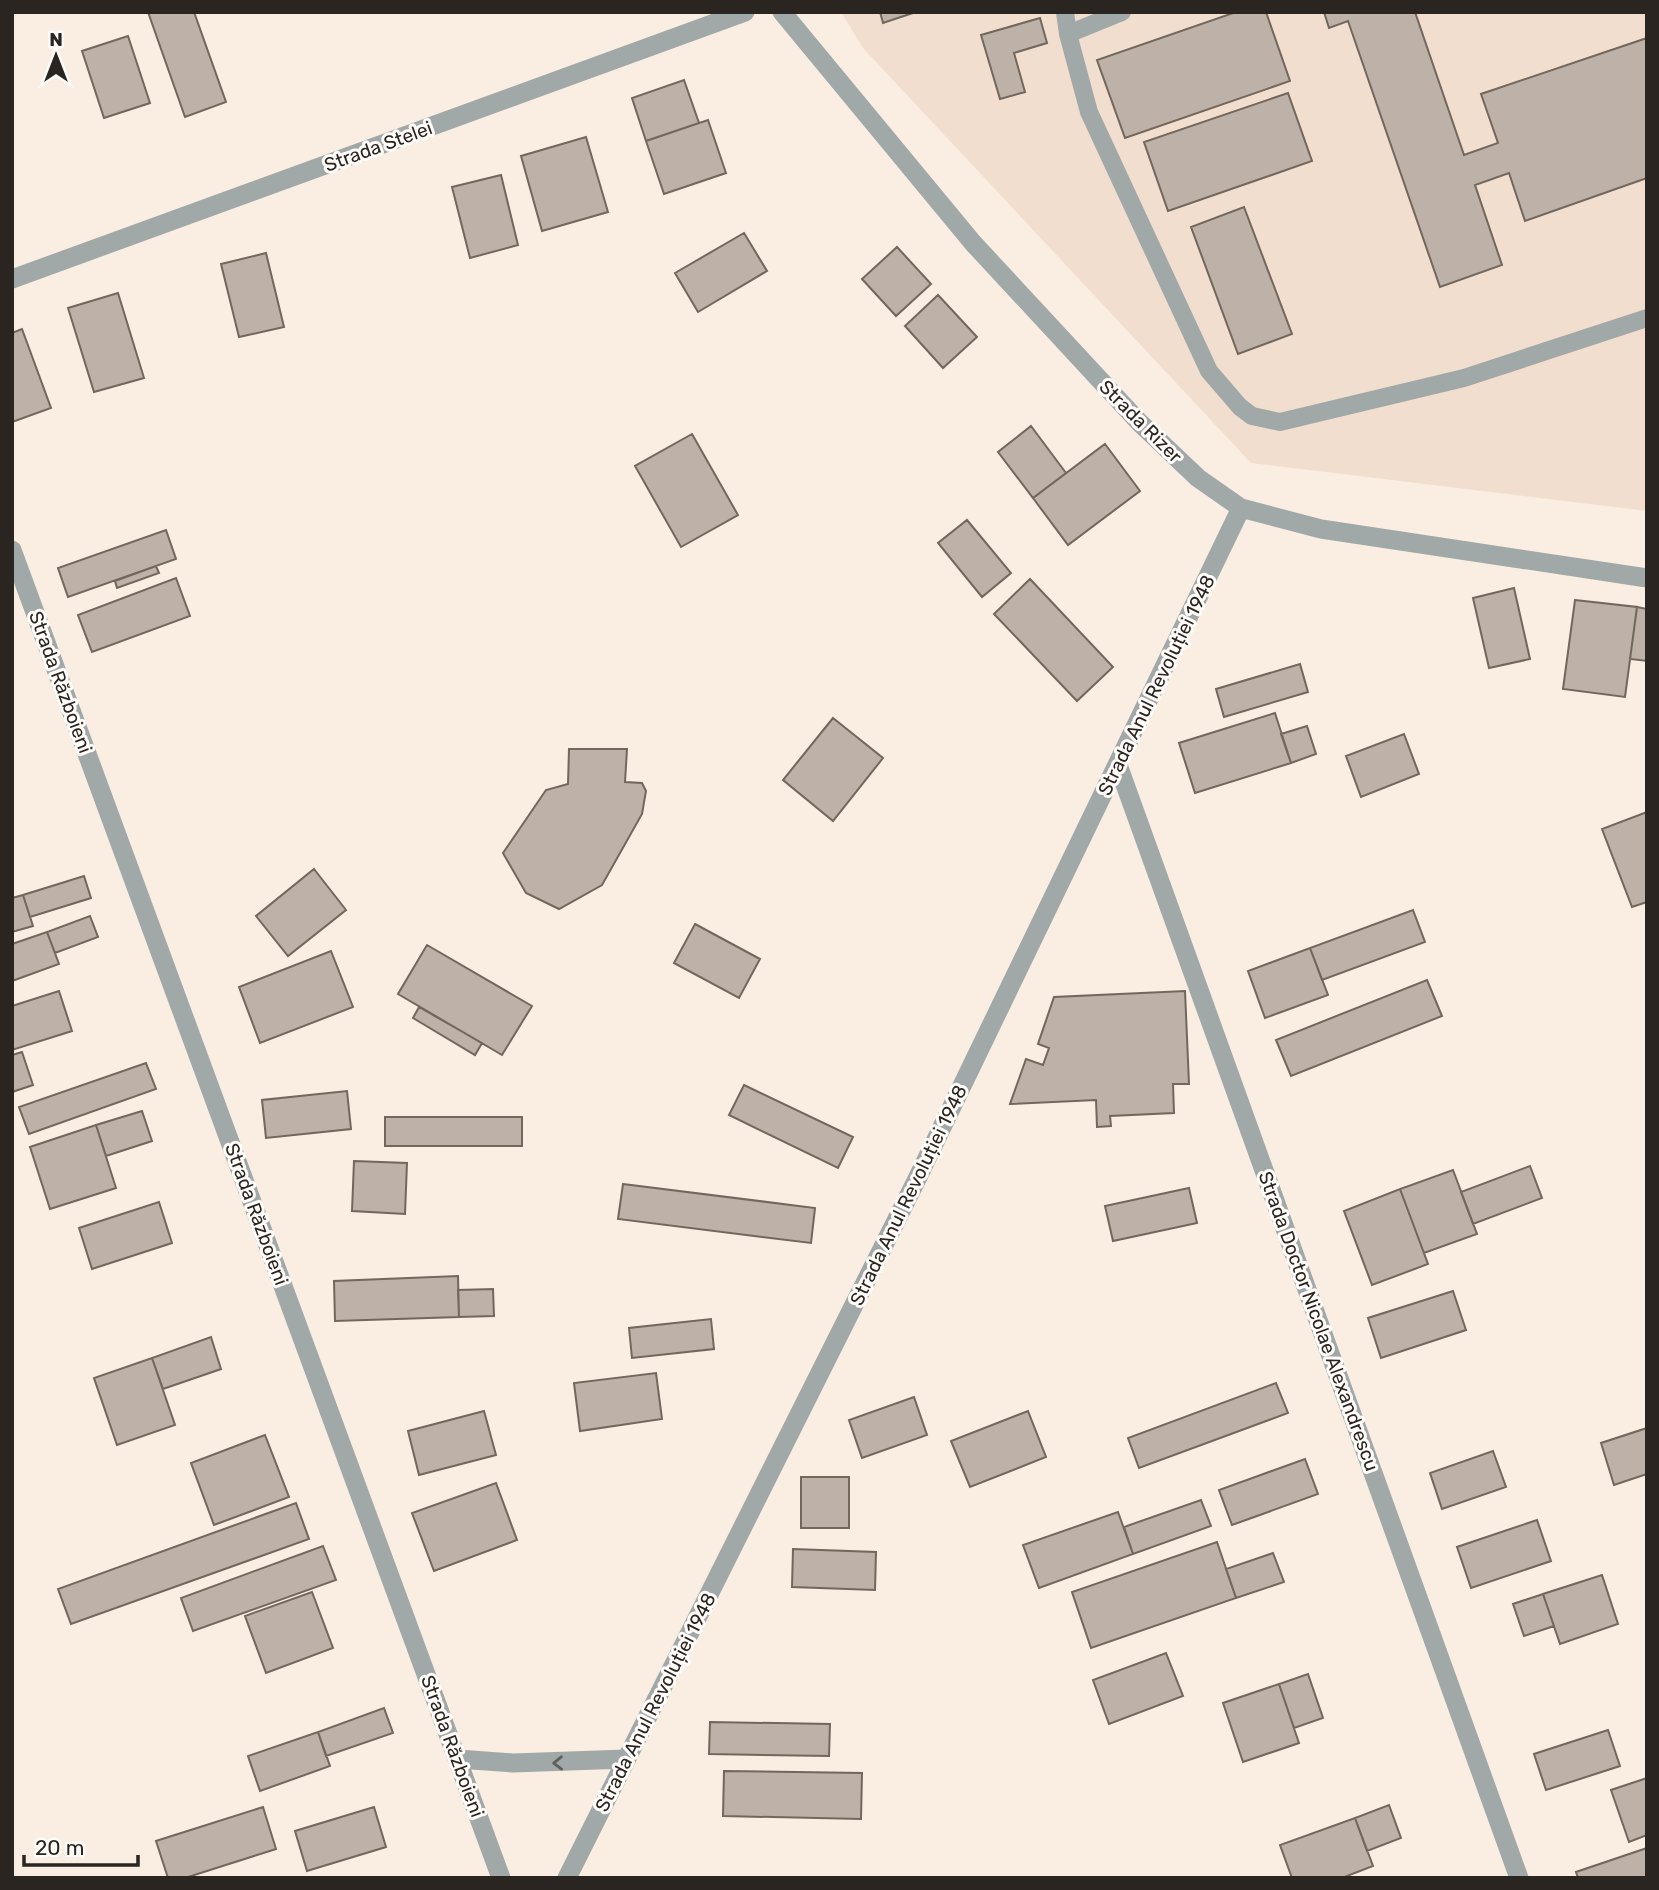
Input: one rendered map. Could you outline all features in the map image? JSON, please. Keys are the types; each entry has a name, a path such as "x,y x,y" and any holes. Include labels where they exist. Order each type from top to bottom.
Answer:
{"street":[{"name":"Strada Stelei","path":"12,279 745,12"},
{"name":"Strada Rizer","path":"782,12 973,243 1139,422 1198,478 1241,508 1321,529 1647,578"},
{"name":"Strada Anul Revoluției 1948","path":"567,1878 911,1191 1241,508"},
{"name":"Strada Războieni","path":"12,550 501,1878"},
{"name":"Strada Doctor Nicolae Alexandrescu","path":"1118,765 1520,1878"},
{"path":"457,1759 513,1763 626,1759"}],"lane":[{"path":"1065,12 1068,34 1089,112 1159,268 1209,371 1240,407 1252,416 1280,422 1464,378 1647,318"},
{"path":"1068,34 1122,12"}],"shaded area":[{"path":"841,12 1647,12 1647,511 1251,463 863,48"}],"building":[{"path":"148,12 194,12 226,102 185,117"},
{"path":"880,12 916,12 883,23"},
{"path":"1236,12 1266,12 1290,81 1125,138 1097,60"},
{"path":"1324,12 1415,12 1464,155 1498,143 1481,94 1647,38 1647,178 1525,221 1509,173 1475,185 1502,265 1440,287 1348,21 1329,28"},
{"path":"1040,18 1047,43 1014,53 1025,92 1000,99 981,35"},
{"path":"128,36 150,103 104,118 82,51"},
{"path":"684,80 699,123 646,141 632,98"},
{"path":"1288,93 1312,161 1168,211 1144,142"},
{"path":"708,120 726,173 664,194 646,141"},
{"path":"586,137 608,212 542,231 521,156"},
{"path":"501,175 518,245 470,258 452,187"},
{"path":"1244,207 1292,334 1238,354 1191,227"},
{"path":"744,233 767,271 698,312 675,273"},
{"path":"897,247 931,284 896,316 862,279"},
{"path":"266,253 284,327 239,337 221,264"},
{"path":"118,293 144,378 94,392 68,308"},
{"path":"938,295 977,337 943,368 905,326"},
{"path":"22,329 51,408 12,422 12,333"},
{"path":"1031,426 1066,473 1033,498 998,452"},
{"path":"692,434 738,515 681,547 635,466"},
{"path":"1105,444 1140,491 1068,545 1033,498"},
{"path":"967,520 1011,573 982,597 938,543"},
{"path":"166,530 176,559 68,597 58,568"},
{"path":"156,566 159,573 117,588 115,581"},
{"path":"176,578 190,616 92,652 78,615"},
{"path":"1030,579 1113,667 1077,701 994,614"},
{"path":"1514,588 1530,659 1489,668 1473,598"},
{"path":"1575,600 1637,607 1625,697 1563,689"},
{"path":"1637,607 1647,609 1647,661 1630,659"},
{"path":"1300,664 1308,692 1224,717 1216,689"},
{"path":"1275,713 1291,763 1195,793 1179,743"},
{"path":"833,718 883,758 833,821 783,780"},
{"path":"1307,726 1316,754 1291,763 1281,734"},
{"path":"1404,734 1419,774 1361,797 1346,756"},
{"path":"569,749 627,749 625,782 642,783 646,791 642,814 602,885 559,909 526,893 503,853 546,790 568,784"},
{"path":"1647,812 1647,902 1632,907 1602,829"},
{"path":"314,869 346,910 288,956 256,916"},
{"path":"84,876 91,898 30,917 23,895"},
{"path":"23,895 33,926 12,932 12,898"},
{"path":"1413,910 1425,942 1322,980 1310,948"},
{"path":"90,916 98,937 55,953 47,932"},
{"path":"695,924 760,959 739,998 674,963"},
{"path":"47,932 59,964 12,981 12,944"},
{"path":"427,945 532,1006 502,1055 398,994"},
{"path":"1310,948 1328,995 1265,1018 1248,971"},
{"path":"331,951 353,1007 260,1043 239,987"},
{"path":"1427,980 1442,1016 1291,1076 1276,1040"},
{"path":"59,991 72,1031 12,1050 12,1006"},
{"path":"1185,991 1189,1084 1173,1084 1174,1113 1110,1116 1111,1126 1097,1127 1096,1100 1010,1104 1026,1059 1043,1065 1049,1048 1038,1044 1054,997"},
{"path":"419,1007 482,1043 475,1055 413,1018"},
{"path":"22,1052 33,1085 12,1092 12,1055"},
{"path":"146,1063 156,1089 29,1134 19,1107"},
{"path":"744,1085 853,1137 838,1168 729,1115"},
{"path":"347,1091 351,1129 266,1138 262,1100"},
{"path":"142,1111 152,1141 106,1156 96,1125"},
{"path":"385,1117 522,1117 522,1146 385,1146"},
{"path":"96,1125 116,1188 50,1209 30,1147"},
{"path":"354,1161 407,1163 405,1214 352,1211"},
{"path":"1530,1166 1542,1198 1473,1224 1461,1192"},
{"path":"1453,1170 1477,1234 1424,1253 1400,1189"},
{"path":"623,1184 815,1208 811,1243 618,1219"},
{"path":"1189,1188 1197,1223 1113,1241 1105,1206"},
{"path":"1400,1189 1428,1264 1372,1285 1344,1211"},
{"path":"159,1202 172,1243 92,1269 79,1228"},
{"path":"458,1276 459,1317 335,1321 334,1281"},
{"path":"493,1289 494,1316 459,1317 458,1290"},
{"path":"1453,1291 1466,1330 1381,1358 1368,1318"},
{"path":"711,1319 714,1349 632,1358 629,1328"},
{"path":"211,1337 221,1369 163,1389 152,1358"},
{"path":"152,1358 175,1425 117,1445 94,1378"},
{"path":"656,1373 662,1419 580,1431 574,1383"},
{"path":"1276,1383 1288,1413 1139,1468 1128,1438"},
{"path":"914,1397 927,1435 862,1458 849,1420"},
{"path":"484,1411 496,1455 419,1475 408,1431"},
{"path":"1028,1411 1046,1457 970,1487 951,1441"},
{"path":"1647,1428 1647,1474 1614,1485 1601,1443"},
{"path":"265,1435 289,1497 214,1525 191,1463"},
{"path":"1493,1451 1506,1487 1442,1509 1430,1473"},
{"path":"1305,1459 1318,1494 1232,1525 1219,1490"},
{"path":"801,1477 849,1477 849,1528 801,1528"},
{"path":"496,1483 517,1540 434,1571 412,1513"},
{"path":"1201,1500 1211,1526 1133,1554 1124,1527"},
{"path":"296,1503 309,1539 71,1624 58,1589"},
{"path":"1118,1512 1133,1554 1039,1588 1023,1545"},
{"path":"1537,1520 1551,1561 1471,1588 1457,1547"},
{"path":"1217,1542 1236,1598 1091,1648 1072,1592"},
{"path":"323,1546 336,1580 193,1631 181,1598"},
{"path":"793,1549 876,1552 875,1590 792,1587"},
{"path":"1273,1553 1284,1582 1236,1598 1226,1569"},
{"path":"1602,1575 1618,1624 1560,1644 1543,1594"},
{"path":"312,1592 333,1648 266,1673 245,1616"},
{"path":"1543,1594 1554,1626 1524,1636 1513,1604"},
{"path":"1166,1653 1183,1696 1109,1724 1093,1680"},
{"path":"1308,1674 1323,1718 1294,1728 1279,1684"},
{"path":"1279,1684 1299,1743 1243,1762 1223,1703"},
{"path":"384,1708 393,1733 326,1756 318,1732"},
{"path":"710,1722 830,1724 829,1756 709,1754"},
{"path":"1608,1730 1620,1766 1546,1790 1534,1754"},
{"path":"318,1732 330,1766 260,1791 248,1756"},
{"path":"724,1771 862,1773 861,1819 723,1816"},
{"path":"1647,1778 1647,1835 1629,1842 1611,1790"},
{"path":"1389,1805 1401,1838 1367,1851 1355,1818"},
{"path":"263,1807 276,1849 185,1878 168,1878 156,1841"},
{"path":"374,1807 386,1847 307,1871 295,1831"},
{"path":"1355,1818 1373,1866 1342,1878 1292,1878 1280,1845"},
{"path":"1647,1848 1647,1878 1578,1878 1576,1872"}]}
